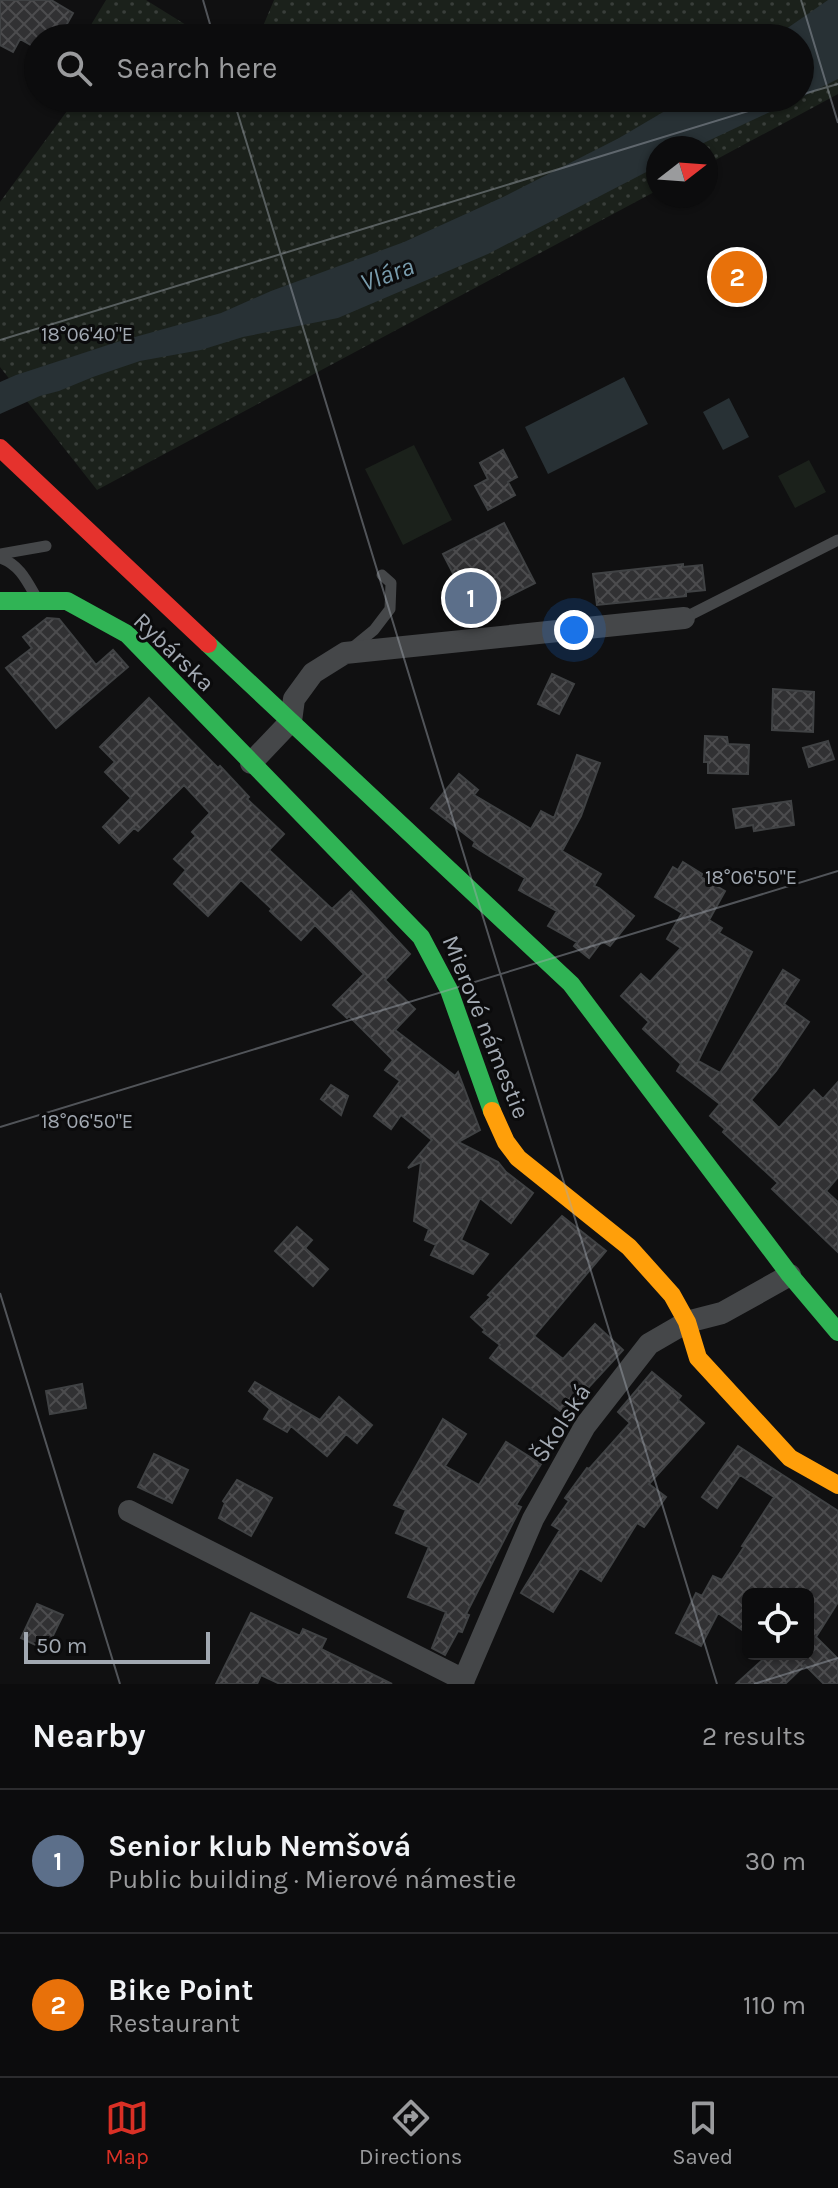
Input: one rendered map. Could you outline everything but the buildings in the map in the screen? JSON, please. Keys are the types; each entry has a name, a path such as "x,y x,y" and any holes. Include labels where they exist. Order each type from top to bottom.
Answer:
{"street":[{"name":"Mierové námestie","path":"0,448 571,984 790,1275 838,1332"},
{"name":"Rybárska","path":"0,601 67,601 127,634 251,763"},
{"path":"251,763 291,721 294,699 313,673 345,653 684,618"},
{"name":"Mierové námestie","path":"251,763 427,945 450,995 492,1113 508,1146 518,1158 629,1247 672,1295 687,1322 698,1358 790,1458 838,1485"},
{"name":"Školská","path":"129,1511 463,1682 533,1519 585,1426 649,1344 687,1322 722,1313 790,1275"}],"lane":[{"path":"684,618 838,540"},
{"path":"0,556 46,546"},
{"path":"0,556 20,571 38,600"},
{"path":"345,653 374,630 390,609 391,583 382,575"}],"shaded area":[{"path":"106,0 146,0 185,24 91,24"},
{"path":"274,0 838,0 838,94 814,107 814,24 264,24"},
{"path":"66,112 805,112 718,159 718,136 646,136 646,196 97,490 0,367 0,202"},
{"path":"414,445 452,520 403,545 365,469"},
{"path":"809,460 826,492 795,508 778,476"}],"water":[{"path":"828,0 838,0 838,79 814,91 814,24 793,24"},
{"name":"Vlára","path":"663,112 770,112 718,136 646,136 646,172 488,254 338,318 140,361 40,396 0,414 0,382 16,375 221,313 271,291 404,242 503,197"},
{"path":"624,377 648,424 548,474 525,427"},
{"path":"729,398 749,437 723,450 703,412"}],"traffic: fast":[{"path":"0,601 67,601 127,634 421,937 449,990 492,1111"},
{"path":"208,644 571,984 790,1275 838,1332"}],"traffic: slow":[{"path":"492,1111 506,1142 518,1158 629,1247 672,1295 687,1322 698,1358 790,1458 838,1485"}],"traffic: jam":[{"path":"0,448 208,644"}],"place":[{"name":"Bike Point","path":"737,277"},
{"name":"Senior klub Nemšová","path":"471,598"}]}
